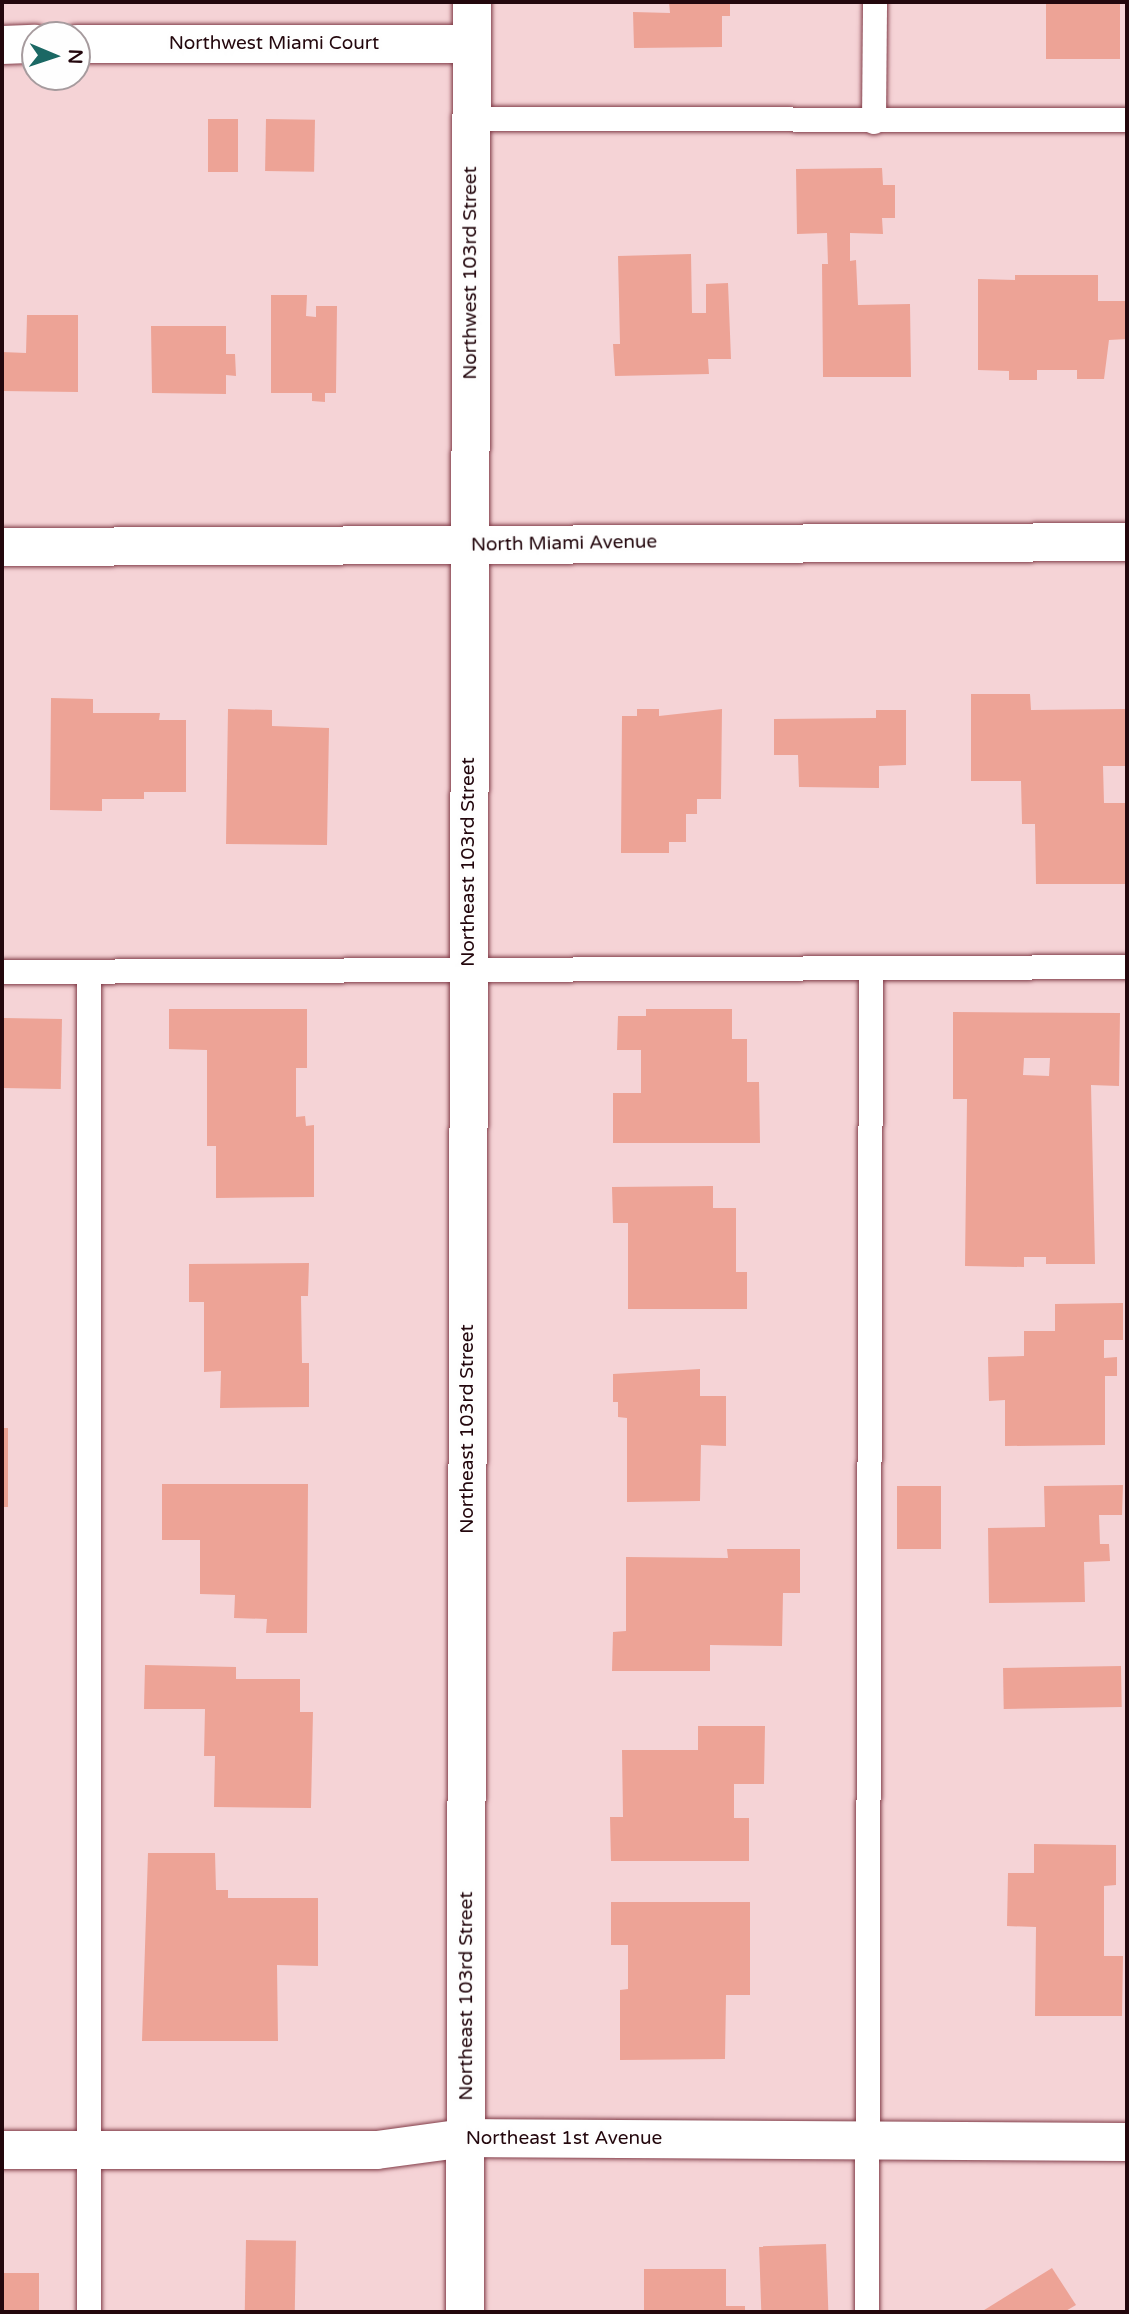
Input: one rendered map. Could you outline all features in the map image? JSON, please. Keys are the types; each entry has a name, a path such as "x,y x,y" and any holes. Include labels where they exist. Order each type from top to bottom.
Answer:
{"main road":[{"name":"Northwest 103rd Street","path":"471,545 472,2"},
{"path":"2,45 21,44"},
{"name":"Northwest Miami Court","path":"91,44 472,44"},
{"name":"North Miami Avenue","path":"2,547 1127,542"},
{"name":"Northeast 103rd Street","path":"465,2312 471,545"},
{"name":"Northeast 1st Avenue","path":"2,2150 377,2150 466,2138 867,2137 1127,2142"}],"lane":[{"path":"874,2 874,122"},
{"path":"471,119 874,122 1127,120"},
{"path":"2,972 1127,967"},
{"path":"867,2312 871,969"},
{"path":"89,973 89,2312"}],"building":[{"path":"669,2 730,2 730,16 722,16 722,47 634,48 633,12 670,13"},
{"path":"1046,2 1120,2 1120,59 1046,59"},
{"path":"208,119 238,119 238,172 208,172"},
{"path":"266,119 315,120 314,172 265,171"},
{"path":"882,168 883,185 895,185 895,218 882,218 883,234 850,233 850,261 856,260 858,305 910,304 911,377 823,377 822,264 828,264 827,233 797,234 796,169"},
{"path":"691,254 692,313 706,313 706,284 728,283 731,359 708,359 709,374 615,376 613,344 620,344 618,256"},
{"path":"1015,275 1098,275 1098,301 1127,301 1127,339 1109,340 1104,379 1077,379 1077,370 1037,370 1037,380 1009,380 1009,371 978,370 978,279 1015,280"},
{"path":"271,295 307,295 306,316 316,317 316,306 337,306 336,393 325,393 325,402 312,401 312,393 271,393"},
{"path":"27,315 78,315 78,392 2,391 2,352 26,353"},
{"path":"151,326 226,326 226,354 235,354 236,376 226,375 226,394 152,393"},
{"path":"971,694 1030,694 1031,710 1125,709 1125,766 1103,766 1104,803 1126,803 1126,884 1036,884 1035,824 1022,824 1021,781 971,781"},
{"path":"51,698 93,699 93,713 160,713 159,720 186,720 186,792 144,792 144,799 102,799 102,811 50,810"},
{"path":"228,709 272,710 272,726 329,728 327,845 226,844"},
{"path":"637,709 659,709 659,716 722,709 721,799 697,799 697,814 686,814 686,842 669,842 669,853 621,853 622,716 637,716"},
{"path":"876,710 906,710 906,765 879,766 879,788 799,787 798,755 774,755 774,719 876,718"},
{"path":"169,1009 307,1009 307,1068 296,1068 296,1117 305,1116 306,1126 314,1125 314,1197 216,1198 216,1146 207,1146 207,1050 169,1049"},
{"path":"646,1009 732,1009 732,1039 747,1039 747,1082 759,1082 760,1143 613,1143 613,1093 641,1093 641,1050 617,1050 618,1016 646,1016"},
{"path":"953,1012 1120,1013 1119,1086 1091,1085 1095,1264 1046,1264 1046,1257 1024,1257 1024,1267 965,1266 967,1099 953,1099","holes":["1024,1058 1050,1058 1049,1076 1023,1075"]},
{"path":"4,1018 62,1019 61,1089 3,1088"},
{"path":"713,1186 713,1208 736,1208 736,1272 747,1272 747,1309 628,1309 628,1223 613,1223 612,1187"},
{"path":"309,1263 308,1296 301,1296 302,1363 309,1363 309,1407 220,1408 221,1371 204,1372 204,1302 189,1302 189,1264"},
{"path":"1123,1303 1123,1340 1104,1340 1104,1358 1117,1357 1117,1376 1105,1376 1105,1445 1005,1446 1005,1400 989,1401 988,1357 1024,1356 1024,1331 1055,1331 1055,1304"},
{"path":"700,1369 700,1396 726,1396 726,1446 701,1445 700,1501 627,1502 627,1418 618,1417 618,1402 613,1402 613,1374"},
{"path":"2,1428 8,1428 8,1507 2,1507"},
{"path":"162,1484 308,1484 307,1633 266,1633 267,1619 234,1618 235,1595 200,1594 200,1540 162,1540"},
{"path":"1123,1485 1122,1515 1099,1515 1100,1544 1109,1544 1110,1561 1084,1562 1085,1602 989,1603 988,1528 1045,1527 1044,1486"},
{"path":"897,1486 941,1486 941,1549 897,1549"},
{"path":"727,1549 800,1549 800,1593 783,1593 782,1646 710,1645 710,1671 612,1671 613,1632 626,1631 626,1557 728,1558"},
{"path":"145,1665 236,1667 236,1679 300,1679 300,1712 313,1712 311,1808 214,1807 215,1756 204,1756 205,1709 144,1709"},
{"path":"1121,1666 1122,1707 1004,1709 1003,1668"},
{"path":"698,1726 765,1726 764,1784 734,1784 734,1818 749,1818 749,1861 611,1861 610,1817 623,1817 622,1750 698,1750"},
{"path":"1034,1844 1116,1845 1116,1885 1104,1886 1104,1956 1123,1956 1122,2016 1035,2016 1036,1927 1007,1926 1008,1873 1034,1873"},
{"path":"148,1853 215,1853 216,1890 228,1890 228,1898 318,1898 318,1966 277,1965 278,2041 142,2041"},
{"path":"611,1902 750,1902 750,1995 726,1995 725,2059 620,2060 620,1990 628,1989 628,1945 611,1945"},
{"path":"246,2240 296,2241 295,2312 245,2312"},
{"path":"826,2244 828,2312 761,2312 759,2246"},
{"path":"1052,2268 1076,2305 1064,2312 981,2312"},
{"path":"644,2269 726,2269 726,2306 745,2306 745,2312 644,2312"},
{"path":"2,2273 39,2273 39,2312 2,2312"}]}
